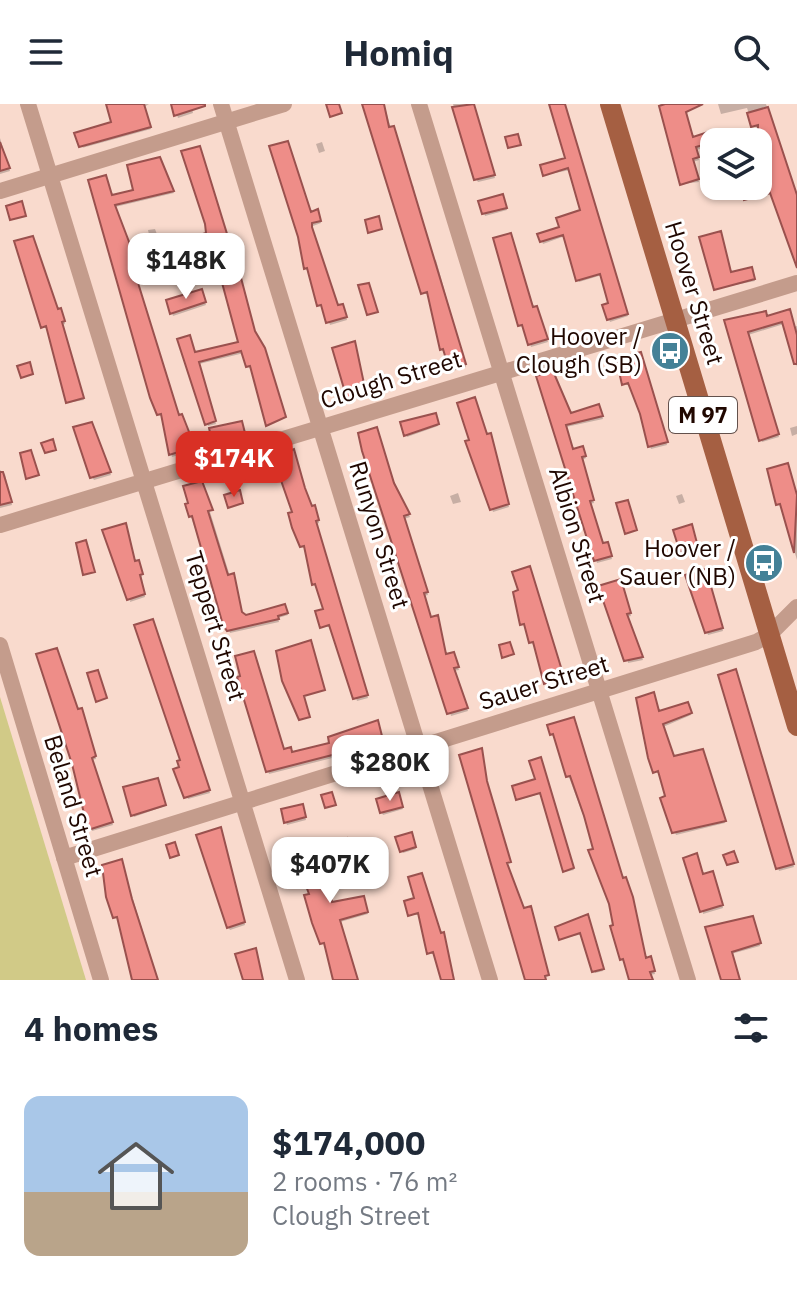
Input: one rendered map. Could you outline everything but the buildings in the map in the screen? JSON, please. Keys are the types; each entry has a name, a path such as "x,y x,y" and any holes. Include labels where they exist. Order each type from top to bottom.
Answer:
{"main road":[{"name":"Hoover Street","path":"610,104 797,726"}],"street":[{"name":"Teppert Street","path":"28,104 297,980"},
{"name":"Runyon Street","path":"221,104 490,980"},
{"path":"0,191 284,104"},
{"name":"Albion Street","path":"419,104 688,980"},
{"name":"Clough Street","path":"0,525 797,283"},
{"name":"Sauer Street","path":"64,858 756,642 769,635 797,607"},
{"name":"Beland Street","path":"0,645 101,980"}],"shaded area":[{"path":"0,697 86,980 0,980"}],"place":[{"name":"Hoover / Clough (SB)","path":"670,351"},
{"name":"Hoover / Sauer (NB)","path":"764,563"}]}
